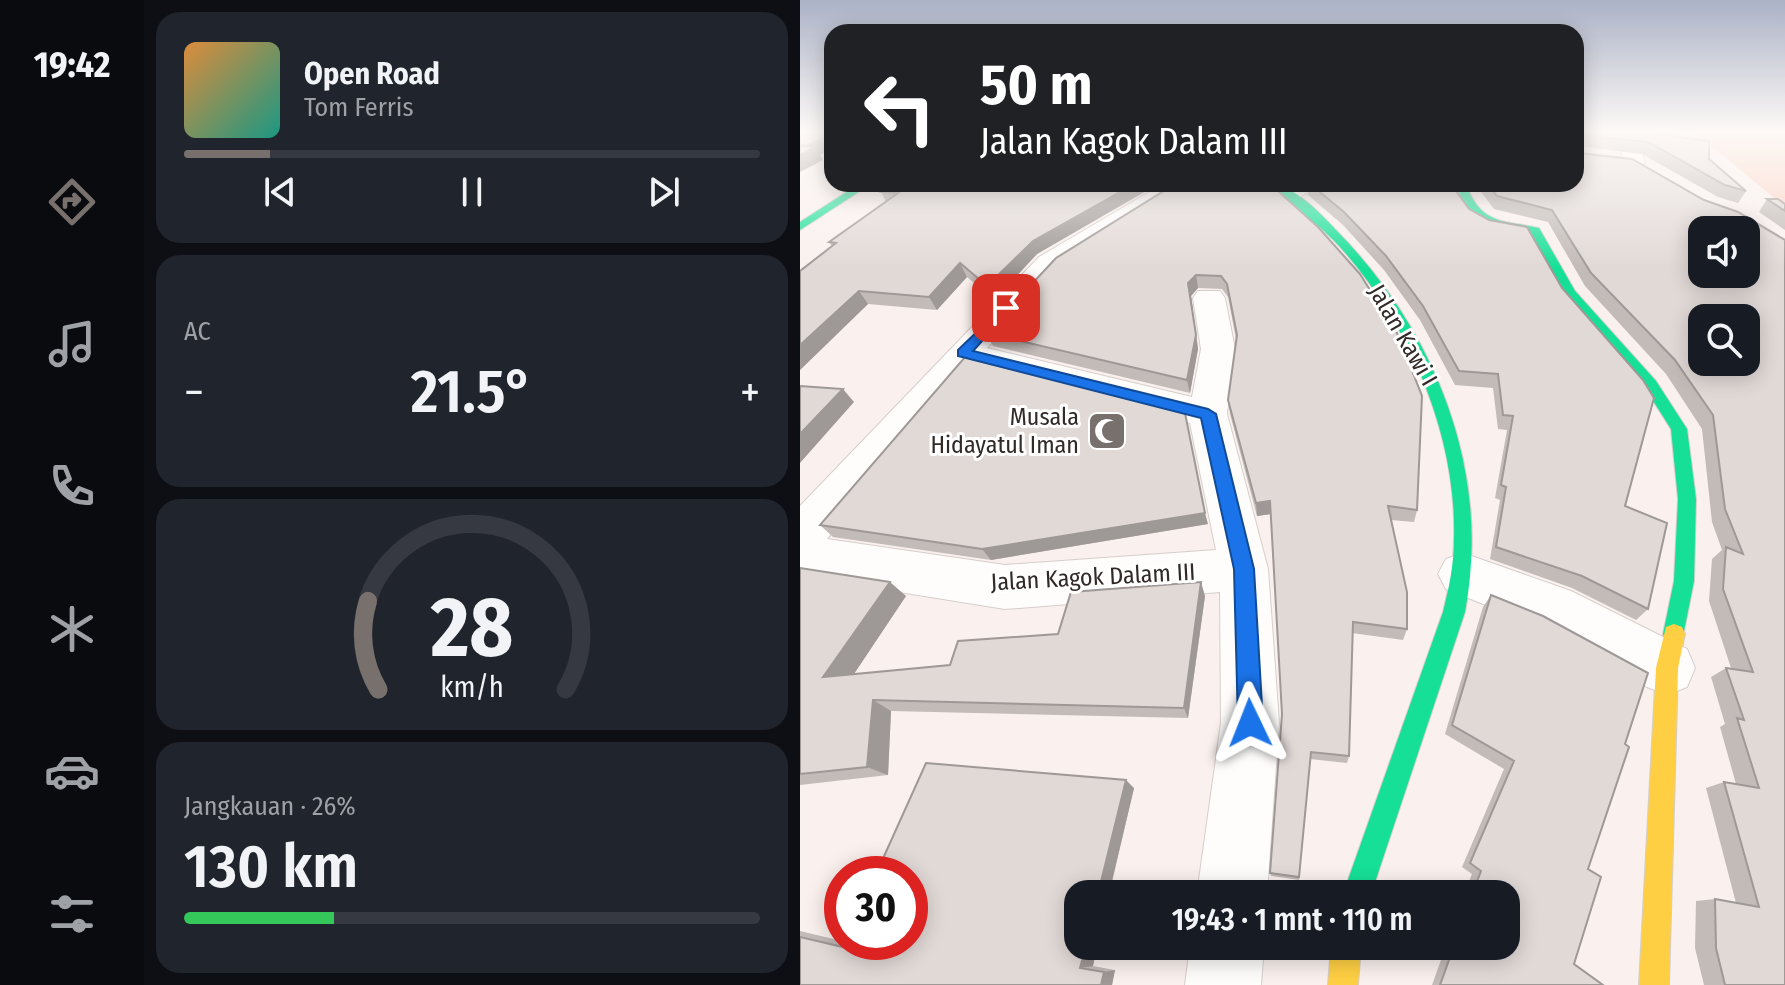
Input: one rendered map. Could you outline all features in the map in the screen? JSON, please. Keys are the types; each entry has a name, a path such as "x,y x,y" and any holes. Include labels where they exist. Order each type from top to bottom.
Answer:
{"street":[{"path":"800,227 854,192"},
{"path":"800,538 963,353 1059,254 1166,192"},
{"name":"Jalan Kawi I","path":"1294,192 1366,272 1419,354 1437,393 1458,466 1463,574 1455,610 1362,880"},
{"path":"1463,192 1466,202 1488,224 1535,230 1570,293 1651,385 1679,429 1687,499 1684,581 1667,668 1654,985"},
{"path":"1209,298 1218,349 1208,414 1244,569 1250,723 1233,880"},
{"path":"963,353 1208,414"},
{"name":"Jalan Kagok Dalam III","path":"800,556 1005,587 1244,569"},
{"path":"1463,574 1553,608 1667,668"},
{"path":"1223,985 1226,960"},
{"path":"1343,985 1345,960"}],"shaded area":[{"path":"1748,176 1785,176 1785,207"}],"building":[{"path":"1584,176 1662,176 1704,200 1745,216 1688,216 1688,288 1760,288 1760,225 1785,240 1785,985 1725,985 1716,948 1715,899 1759,907 1724,782 1759,788 1737,718 1744,720 1726,668 1753,672 1723,589 1726,547 1743,554 1725,509 1713,415 1675,360 1591,273 1552,210 1497,196 1494,192 1584,192"},
{"path":"1709,176 1729,176 1746,191 1725,185"},
{"path":"881,192 1120,192 1033,241 987,286 960,263 929,297 859,291 800,345 800,271 836,243 829,242 898,193"},
{"path":"1162,192 1279,192 1318,227 1360,274 1397,333 1422,396 1417,510 1388,506 1407,592 1407,629 1353,622 1349,756 1311,752 1299,877 1270,873 1282,714 1270,501 1256,503 1228,400 1237,335 1227,284 1221,276 1196,275 1188,283 1196,335 1187,380 986,333 1056,258"},
{"path":"1320,192 1457,192 1469,209 1489,220 1527,227 1562,288 1643,380 1654,398 1625,506 1667,523 1648,609 1582,576 1496,547 1506,487 1501,485 1513,416 1503,415 1498,374 1459,371 1423,306 1386,256 1344,212"},
{"path":"1767,199 1778,199 1785,204 1785,211"},
{"path":"965,357 1185,413 1205,513 982,549 820,525"},
{"path":"800,386 843,389 800,434"},
{"path":"800,568 890,582 823,677 950,665 958,641 1058,634 1071,592 1201,582 1184,708 873,700 867,767 800,774"},
{"path":"1491,595 1543,616 1648,673 1625,744 1629,747 1588,869 1601,877 1574,964 1603,985 1440,985 1449,960 1520,960 1520,880 1477,880 1481,871 1470,863 1514,761 1452,725"},
{"path":"926,763 1126,780 1101,880 1064,880 1064,960 1082,960 1080,968 1104,972 1101,985 800,985 800,937 824,943 824,960 928,960 928,856 884,856"}],"traffic: fast":[{"path":"800,227 854,192"},
{"path":"1284,192 1311,212 1346,247 1403,326 1420,358 1447,428 1462,501 1464,539 1454,612 1362,880"},
{"path":"1464,192 1472,208 1488,221 1535,230 1570,293 1651,385 1679,429 1687,499 1684,581 1674,634"}],"traffic: slow":[{"path":"1654,985 1667,668 1674,634"},
{"path":"1343,985 1345,960"}],"place":[{"name":"Musala Hidayatul Iman","path":"1107,431"}],"route":[{"path":"1006,308 963,353 1208,414 1244,569 1250,723"}]}
